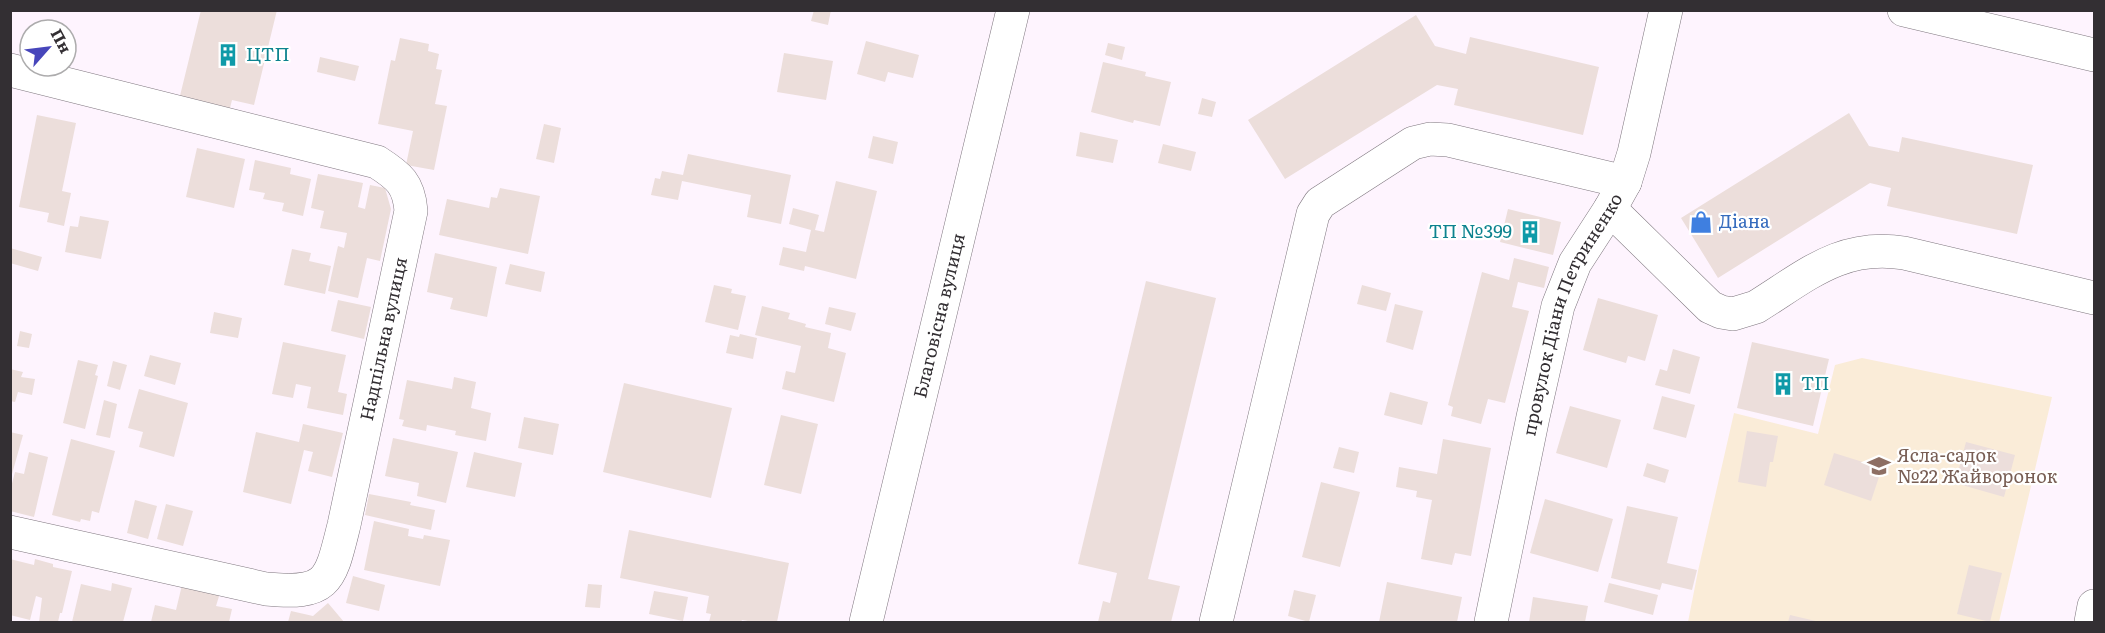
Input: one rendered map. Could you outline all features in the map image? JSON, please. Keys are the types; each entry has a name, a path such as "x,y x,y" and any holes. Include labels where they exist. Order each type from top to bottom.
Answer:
{"street":[{"name":"Благовісна вулиця","path":"866,622 1013,10"},
{"name":"провулок Діани Петриненко","path":"1491,622 1558,306 1575,263 1618,195 1634,153 1666,10"},
{"path":"1904,10 2094,55"},
{"name":"Надпільна вулиця","path":"10,70 377,162 396,174 410,199 411,211 344,525 331,570 322,583 303,591 266,589 10,532"},
{"path":"1216,622 1313,214 1320,202 1405,147 1422,140 1448,140 1618,195 1701,300 1721,312 1733,314 1745,312 1834,260 1875,250 1904,253 2094,298"},
{"path":"2091,622 2094,606"}],"shaded area":[{"name":"Ясла-садок №22 Жайворонок","path":"1862,358 2052,397 1999,622 1688,622 1734,413 1818,434 1835,365"}],"building":[{"name":"ЦТП","path":"201,10 277,10 254,105 232,100 227,120 177,108"},
{"path":"814,10 831,10 828,25 811,21"},
{"path":"1416,15 1435,46 1466,54 1470,37 1599,67 1583,135 1454,105 1458,89 1437,85 1285,179 1248,120"},
{"path":"400,38 429,44 428,51 439,54 436,69 442,70 435,104 447,106 434,170 406,165 413,131 378,124 391,60 395,61"},
{"path":"866,41 919,55 913,78 888,72 885,82 857,74"},
{"path":"1108,43 1125,47 1122,60 1105,55"},
{"path":"784,53 833,61 826,100 777,92"},
{"path":"320,57 359,66 355,81 317,72"},
{"path":"1103,62 1146,72 1145,76 1171,82 1160,126 1134,120 1133,123 1091,112"},
{"path":"1202,98 1216,102 1212,117 1198,114"},
{"path":"1849,113 1869,146 1899,152 1902,137 2033,165 2017,234 1887,206 1891,188 1870,183 1718,278 1681,218"},
{"path":"37,115 76,123 62,191 71,193 64,226 47,222 49,213 19,207"},
{"path":"544,124 561,128 554,163 536,159"},
{"path":"1080,132 1118,140 1113,163 1076,156"},
{"path":"873,136 898,142 893,164 868,158"},
{"path":"1163,144 1196,152 1191,171 1158,163"},
{"path":"197,148 245,159 234,208 186,197"},
{"path":"688,154 791,175 781,224 747,217 751,195 682,181 678,200 651,195 655,178 660,179 662,171 683,175"},
{"path":"255,160 291,168 290,174 311,179 303,216 282,211 284,203 263,199 265,193 249,190"},
{"path":"318,174 363,183 358,207 365,209 370,185 385,188 391,209 380,261 367,258 358,298 328,291 338,246 344,248 347,233 320,228 324,211 311,208"},
{"path":"836,181 877,191 856,279 805,266 804,271 779,265 783,247 806,252 811,230 789,224 793,208 819,215 815,230 824,232"},
{"path":"500,188 540,196 528,254 439,235 447,199 489,208 491,197 497,198"},
{"name":"ТП №399","path":"1508,209 1561,222 1553,255 1500,242"},
{"path":"80,216 109,221 101,259 65,252 70,226 78,227"},
{"path":"10,248 42,257 38,271 10,263"},
{"path":"292,249 311,253 309,261 331,266 325,294 284,285"},
{"path":"435,253 497,267 487,317 450,309 453,298 427,292"},
{"path":"1514,258 1549,267 1544,288 1518,282 1512,307 1529,311 1505,403 1488,399 1481,424 1451,416 1453,407 1448,405 1482,272 1509,280"},
{"path":"510,264 545,272 541,292 505,284"},
{"path":"1146,281 1216,298 1148,579 1180,586 1171,622 1098,622 1103,601 1110,603 1117,573 1078,564"},
{"path":"714,285 732,289 731,293 746,296 738,330 705,322"},
{"path":"1362,285 1391,293 1386,311 1357,304"},
{"path":"1598,298 1658,315 1645,361 1628,356 1626,363 1583,350"},
{"path":"338,300 371,307 364,339 331,331"},
{"path":"1395,304 1423,311 1413,350 1386,342"},
{"path":"762,306 790,313 788,319 806,324 805,327 831,333 828,348 846,353 834,402 782,389 786,371 795,373 801,346 755,335"},
{"path":"829,307 856,313 851,331 825,324"},
{"path":"214,312 242,318 238,338 210,333"},
{"path":"20,331 32,334 29,348 17,346"},
{"path":"740,334 757,338 753,359 726,353 730,335 739,337"},
{"path":"283,342 346,355 338,392 347,394 343,415 307,408 311,387 296,384 293,398 272,394"},
{"name":"ТП","path":"1752,342 1829,359 1813,426 1737,408"},
{"path":"1673,349 1700,357 1690,394 1655,385 1660,369 1667,371"},
{"path":"150,355 181,363 175,385 144,376"},
{"path":"78,360 98,365 95,375 98,376 85,429 63,423"},
{"path":"113,361 127,365 120,390 107,386"},
{"path":"10,369 23,372 21,377 35,379 32,395 18,392 15,402 10,401"},
{"path":"454,377 476,382 471,408 491,413 486,441 455,435 456,431 427,425 426,431 402,426 404,420 399,419 407,380 452,389"},
{"path":"624,383 732,408 711,498 603,472"},
{"path":"139,389 188,403 174,457 139,447 143,432 128,428"},
{"path":"1390,392 1428,402 1422,425 1384,415"},
{"path":"1662,396 1695,405 1686,438 1653,429"},
{"path":"104,400 117,404 110,438 96,435"},
{"path":"1570,406 1621,420 1607,468 1556,453"},
{"path":"781,415 818,424 801,494 764,485"},
{"path":"524,417 559,424 553,455 518,448"},
{"path":"303,424 343,433 332,477 308,471 313,452 304,450 291,504 243,492 256,432 299,442"},
{"path":"1747,431 1778,436 1773,462 1770,462 1766,487 1738,482"},
{"path":"10,432 23,435 12,474 10,474"},
{"path":"393,438 458,452 446,503 417,496 419,483 385,476"},
{"path":"71,439 115,451 99,513 92,511 90,521 81,519 80,522 52,515"},
{"path":"1443,439 1491,448 1471,556 1455,553 1452,565 1421,559 1432,500 1416,497 1417,491 1396,487 1399,467 1437,474"},
{"path":"1966,442 2015,455 2004,497 1955,483"},
{"path":"1339,447 1359,452 1354,473 1333,468"},
{"path":"29,452 48,457 34,517 10,511 10,491 15,472 24,474"},
{"path":"474,452 522,463 515,497 466,487"},
{"path":"1834,453 1882,468 1871,501 1824,485"},
{"path":"1647,463 1669,470 1665,483 1643,476"},
{"path":"1321,482 1360,492 1340,567 1302,557"},
{"path":"369,494 411,502 410,505 435,510 431,530 365,515"},
{"path":"1545,499 1613,519 1598,572 1530,553"},
{"path":"135,500 157,506 148,539 127,533"},
{"path":"166,504 193,511 183,546 157,539"},
{"path":"1627,506 1678,517 1667,563 1697,570 1692,590 1662,583 1660,590 1611,578"},
{"path":"374,521 409,529 408,536 423,539 424,535 450,540 440,586 364,570"},
{"path":"629,530 789,563 777,622 742,620 741,622 709,622 711,614 706,613 709,596 620,578"},
{"path":"10,559 34,565 35,559 53,564 53,567 72,571 58,622 39,622 42,598 36,596 30,620 10,615"},
{"path":"1969,565 2002,573 1990,622 1957,614"},
{"path":"353,576 385,585 379,611 346,603"},
{"path":"1387,582 1462,597 1457,622 1379,622"},
{"path":"112,583 132,588 123,622 72,622 81,584 111,591"},
{"path":"1609,583 1658,595 1653,615 1604,602"},
{"path":"588,584 602,585 600,608 585,607"},
{"path":"182,585 220,593 216,606 232,609 229,622 151,622 155,605 176,610"},
{"path":"1294,590 1316,595 1309,622 1288,616"},
{"path":"654,591 688,597 683,621 649,614"},
{"path":"1533,597 1588,606 1585,622 1529,622"},
{"path":"328,603 344,622 288,622 291,611 313,616"},
{"path":"1790,615 1820,622 1788,622"}],"place":[{"name":"ЦТП","path":"228,55"},
{"name":"Діана","path":"1701,222"},
{"name":"ТП №399","path":"1530,232"},
{"name":"ТП","path":"1783,384"},
{"name":"Ясла-садок №22 Жайворонок","path":"1879,466"}]}
